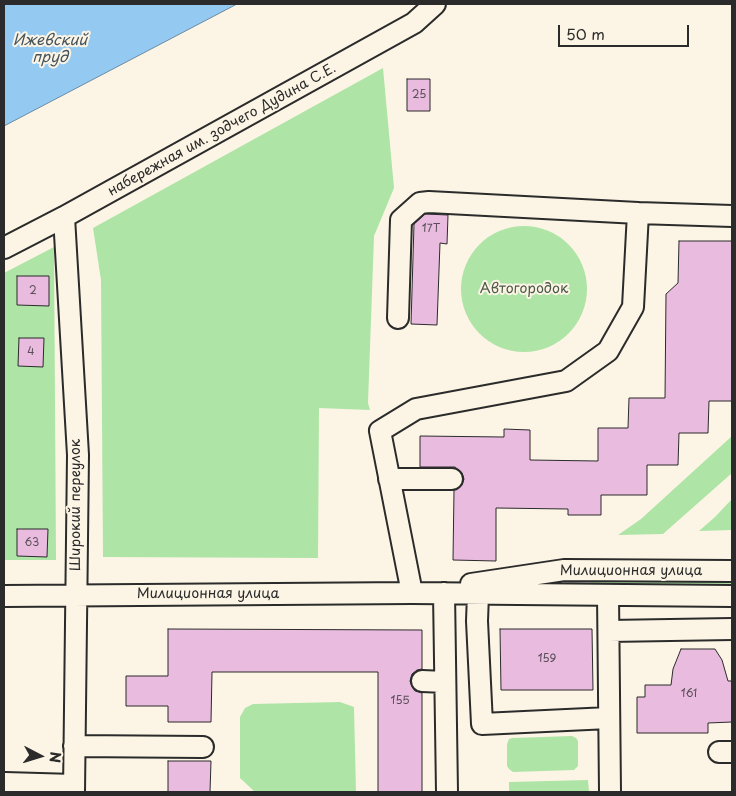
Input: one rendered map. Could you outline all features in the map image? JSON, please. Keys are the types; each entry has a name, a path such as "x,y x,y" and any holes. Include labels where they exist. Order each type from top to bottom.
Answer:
{"street":[{"name":"набережная им. зодчего Дудина С.Е.","path":"4,248 64,217 414,23 435,4"},
{"path":"398,318 401,220 420,203 732,216"},
{"path":"412,593 380,431 416,409 566,382 608,351 633,307 638,213"},
{"name":"Широкий переулок","path":"64,217 78,456 74,789"},
{"path":"389,479 452,479"},
{"name":"Милиционная улица","path":"412,593 564,570 732,571"},
{"name":"Милиционная улица","path":"4,596 412,593 732,596"},
{"path":"444,593 447,792"},
{"path":"478,594 476,621 482,724 609,718"},
{"path":"608,595 610,792"},
{"path":"609,631 732,629"},
{"path":"422,681 445,682"},
{"path":"74,746 203,747"},
{"path":"5,783 74,789"}],"green space":[{"path":"383,68 394,188 374,236 368,403 370,410 319,408 318,558 103,557 101,280 93,228"},
{"name":"Автогородок","path":"524,226 548,231 568,245 582,265 587,289 582,313 568,333 548,347 524,352 500,347 480,333 466,313 461,289 466,265 480,245 500,231"},
{"path":"54,247 56,560 4,560 4,273"},
{"path":"732,436 732,473 663,534 618,535 641,519"},
{"path":"732,499 732,530 699,531 715,517"},
{"path":"590,575 732,576 732,590 590,590"},
{"path":"340,702 354,707 356,792 255,792 240,778 240,717 245,708 253,704"},
{"path":"572,736 578,741 578,766 574,770 513,772 507,766 507,744 509,739"},
{"path":"588,780 589,792 509,792 509,782"}],"water":[{"name":"Ижевский пруд","path":"4,4 237,4 4,126"}],"building":[{"path":"407,79 430,79 430,111 407,111"},
{"path":"425,214 448,215 447,244 440,243 437,325 411,324 414,224"},
{"path":"679,241 732,241 732,401 709,401 708,433 679,433 678,465 647,465 647,495 601,495 601,515 568,515 568,509 496,508 496,561 453,560 454,490 462,485 464,479 462,473 455,467 420,467 420,436 504,437 504,429 530,430 530,460 598,461 598,428 628,428 629,398 665,398 666,294 678,283"},
{"path":"17,276 49,276 49,306 17,305"},
{"path":"19,338 44,338 43,367 18,366"},
{"path":"17,529 48,529 47,557 17,556"},
{"path":"168,629 422,630 422,669 412,674 410,681 415,691 422,693 422,792 378,792 378,672 212,672 211,722 168,722 168,706 126,706 126,676 168,676"},
{"path":"500,629 592,629 593,690 501,690"},
{"path":"681,649 715,649 722,660 728,681 732,681 732,722 708,723 708,733 637,733 637,697 645,697 645,685 671,685 673,669"},
{"path":"168,761 211,761 210,792 168,792"}]}
